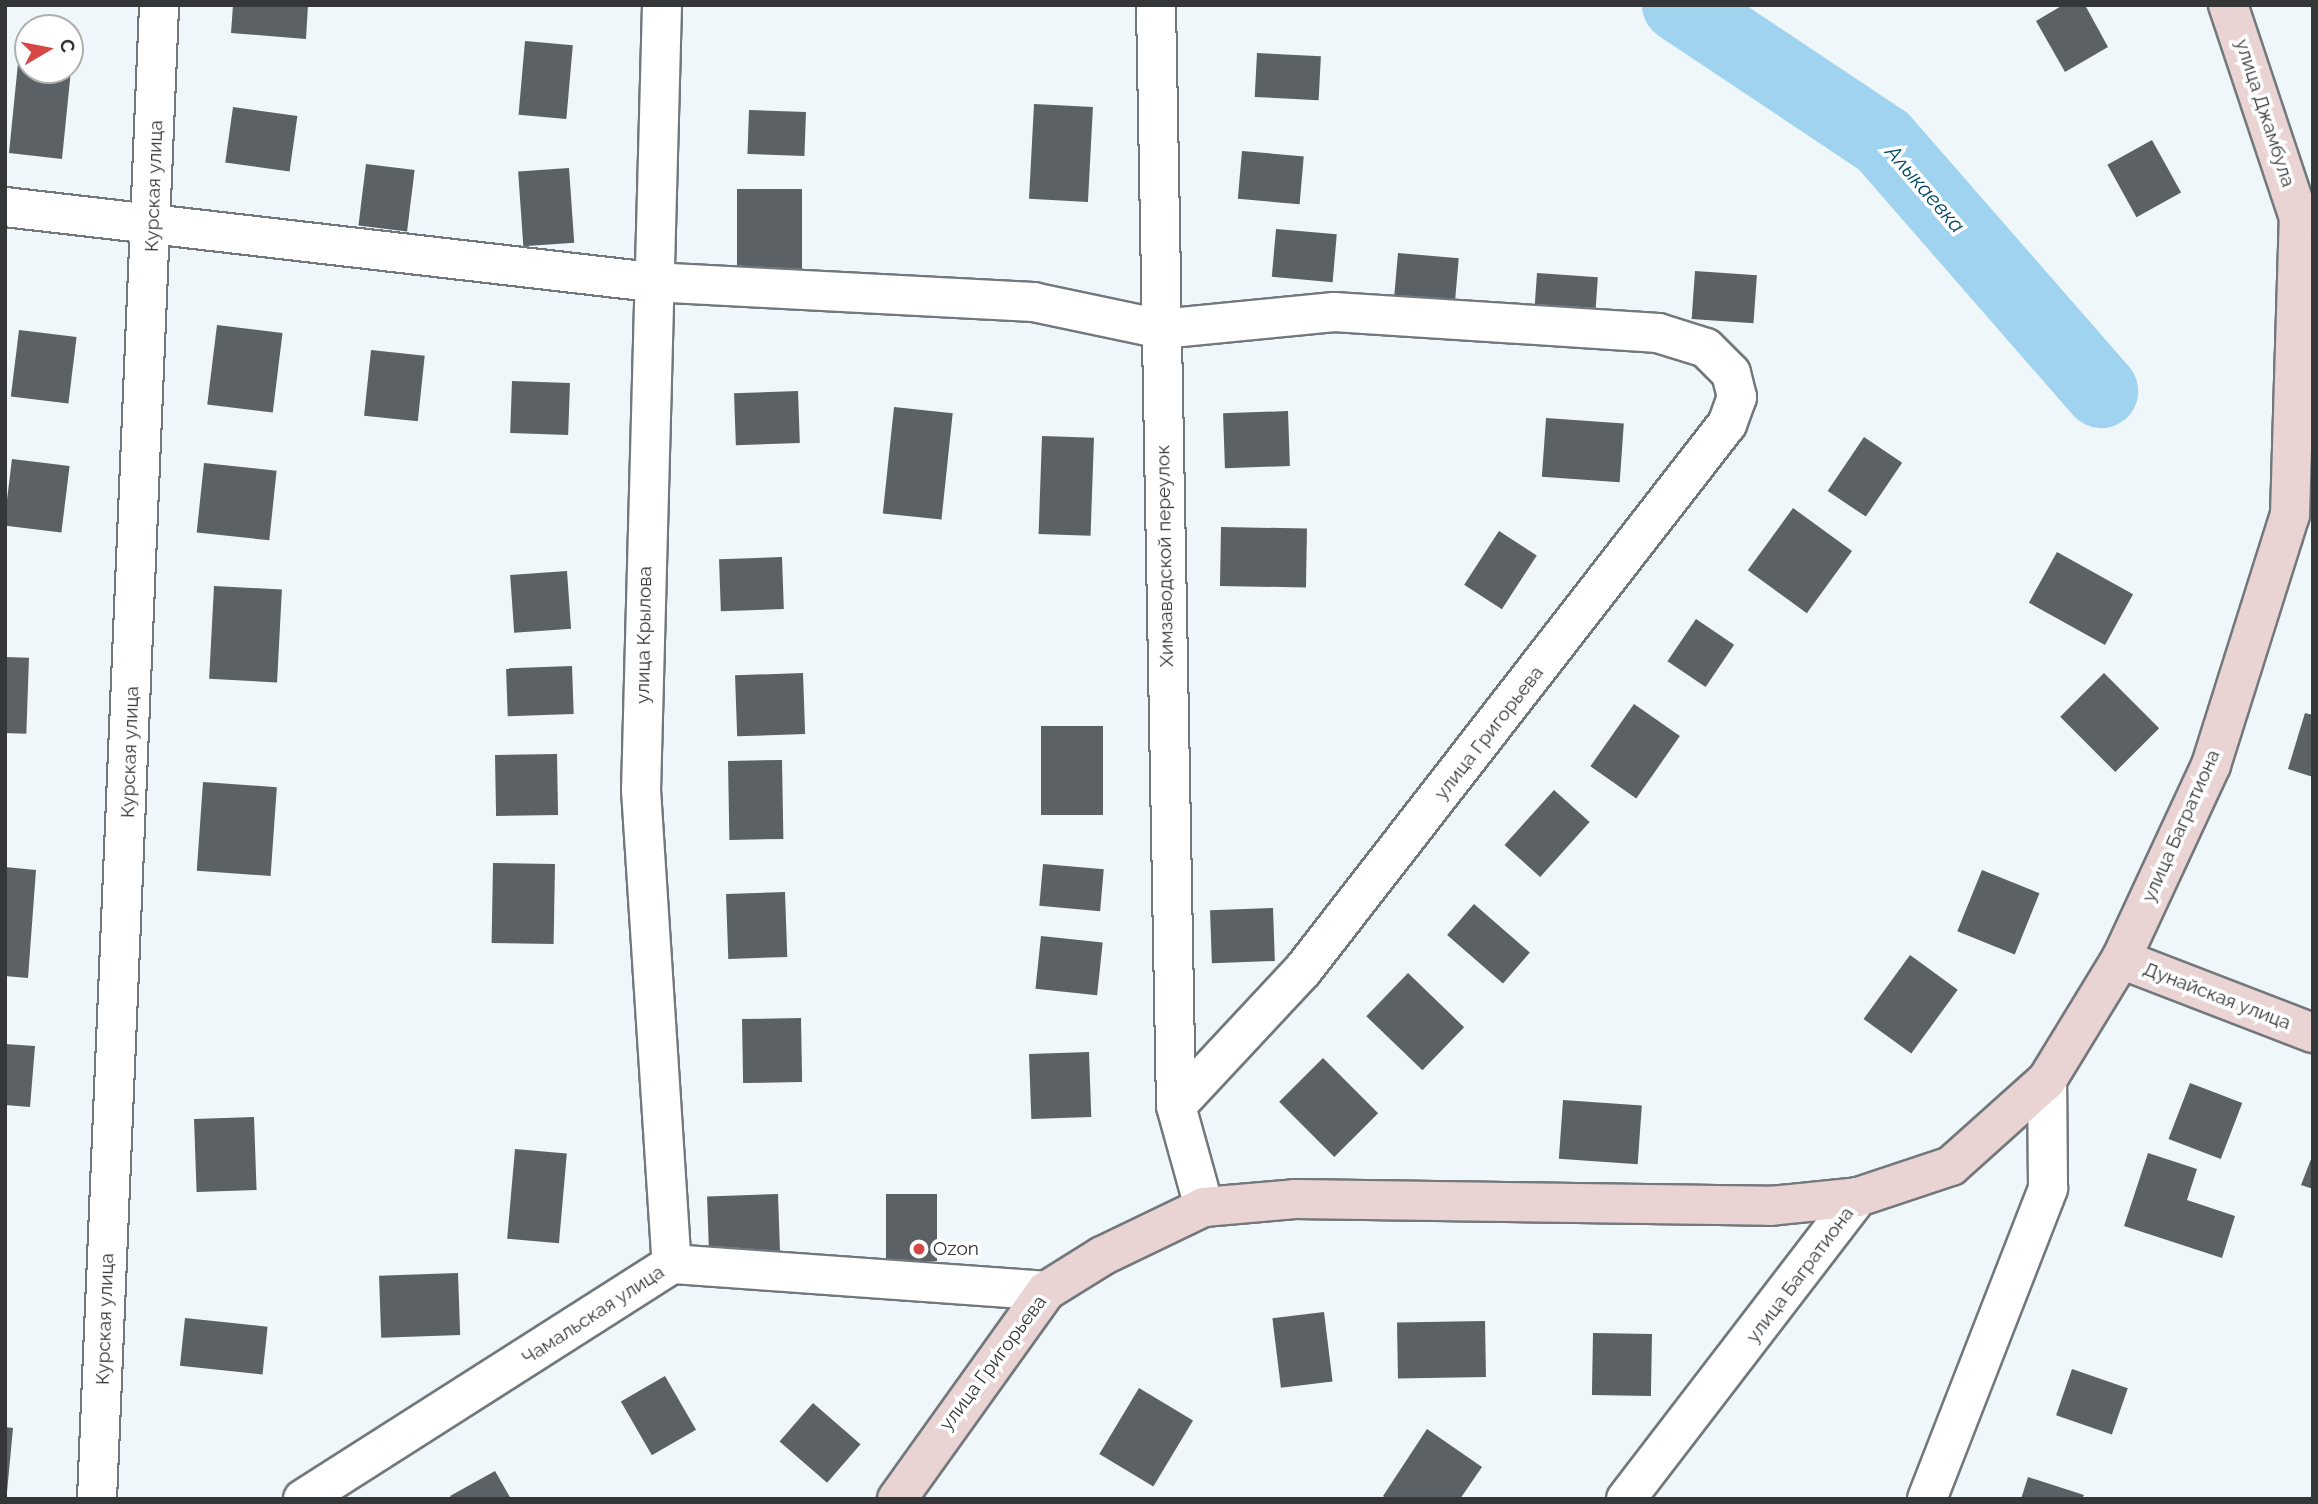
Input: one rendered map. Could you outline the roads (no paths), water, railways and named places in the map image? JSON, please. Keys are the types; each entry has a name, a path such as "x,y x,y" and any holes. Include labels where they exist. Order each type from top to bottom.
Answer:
{"main road":[{"name":"улица Джамбула","path":"2228,5 2299,218 2290,515"},
{"name":"улица Багратиона","path":"1858,1197 1951,1166 2047,1080 2121,959 2211,765 2290,515"},
{"name":"Дунайская улица","path":"2121,959 2313,1033"},
{"path":"1204,1207 1296,1199 1770,1206 1858,1197"},
{"name":"улица Григорьева","path":"897,1499 1046,1291 1102,1256 1204,1207"}],"street":[{"name":"Курская улица","path":"97,1499 153,222 159,5"},
{"name":"улица Крылова","path":"662,5 651,282 641,790 672,1264"},
{"name":"Химзаводской переулок","path":"1156,5 1176,1106"},
{"name":"улица Григорьева","path":"5,207 153,222 651,282 1032,302 1161,329 1334,312 1658,334 1706,348 1731,373 1737,397 1727,425 1303,970 1176,1106"},
{"path":"2290,515 2313,470"},
{"path":"1927,1499 2048,1188 2047,1080"},
{"path":"1176,1106 1204,1207"},
{"name":"улица Багратиона","path":"1626,1499 1858,1197"},
{"name":"Чамальская улица","path":"303,1499 672,1264 1046,1291"}],"waterway":[{"name":"Алыкаевка","path":"1679,5 1883,141 2101,391"}],"place":[{"name":"Ozon","path":"919,1249"}]}
